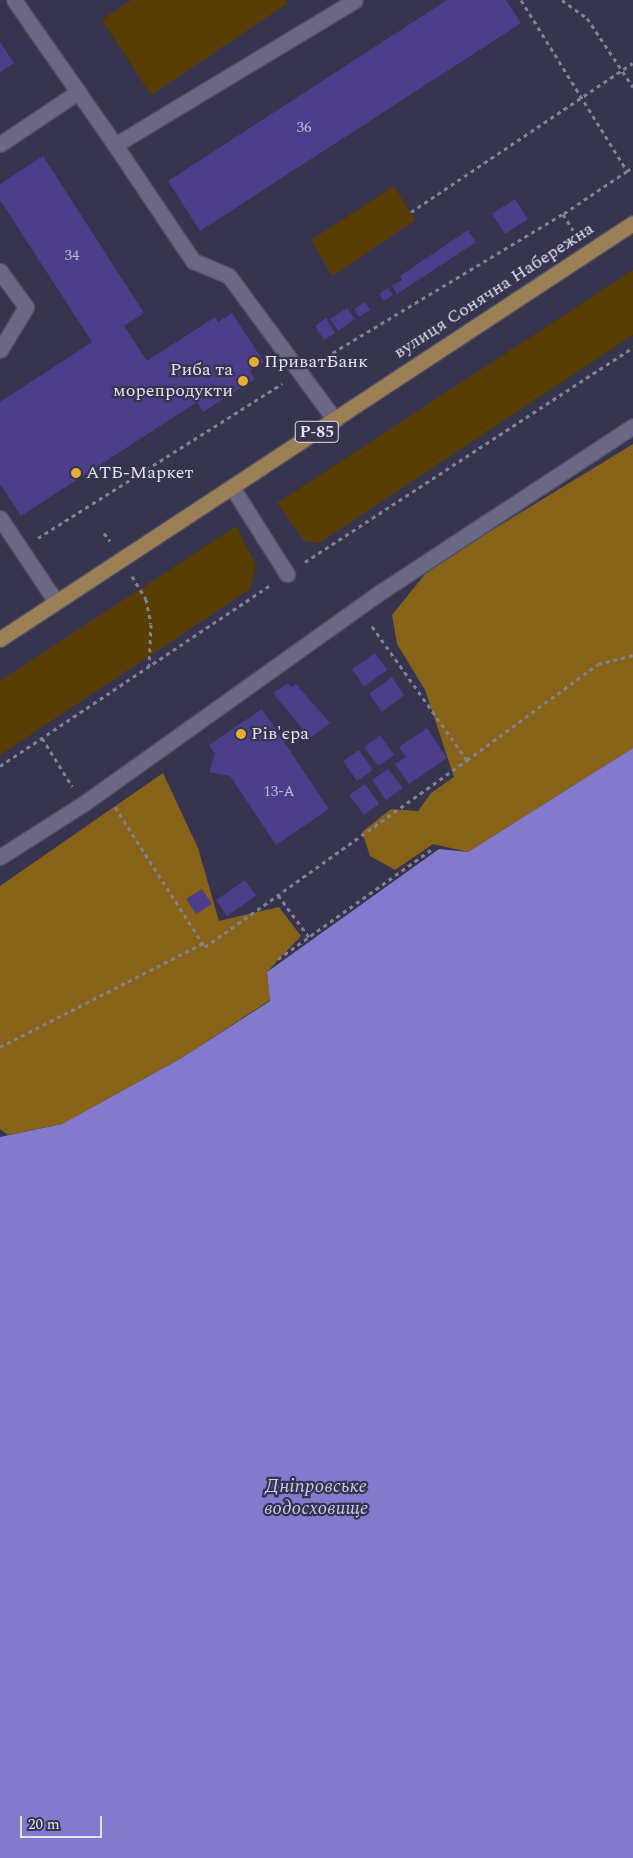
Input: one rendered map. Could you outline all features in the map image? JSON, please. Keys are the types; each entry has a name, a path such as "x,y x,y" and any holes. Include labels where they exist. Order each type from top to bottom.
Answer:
{"main road":[{"name":"вулиця Сонячна Набережна","path":"0,639 633,223"}],"lane":[{"path":"14,0 193,261 230,276 334,420"},
{"path":"115,145 355,0"},
{"path":"0,144 78,92"},
{"path":"0,271 26,307 0,350"},
{"path":"0,857 83,804 359,607 633,426"},
{"path":"232,487 287,574"},
{"path":"0,518 56,602"}],"path":[{"path":"521,0 627,171"},
{"path":"562,0 587,18 633,87"},
{"path":"411,212 633,63"},
{"path":"21,549 300,373 563,214 633,167"},
{"path":"563,214 573,230"},
{"path":"0,766 287,574 633,347"},
{"path":"138,584 151,624 149,666"},
{"path":"359,607 467,760"},
{"path":"104,789 206,947 598,664 633,655"},
{"path":"42,738 83,804"},
{"path":"278,959 431,850"},
{"path":"278,895 309,937"},
{"path":"0,1047 203,943"}],"shaded area":[{"path":"131,0 285,0 288,3 151,95 102,20"},
{"path":"394,186 415,220 332,276 311,240"},
{"path":"633,270 633,335 319,543 304,541 277,503"},
{"path":"633,444 633,748 468,852 433,844 395,870 370,856 362,832 391,809 418,811 431,793 454,777 425,690 397,644 392,615 430,568"},
{"path":"236,526 256,565 250,589 0,755 0,681"},
{"path":"163,773 198,848 219,921 279,907 301,936 267,972 270,1000 180,1059 62,1124 8,1135 0,1129 0,886"}],"water":[{"name":"Дніпровське водосховище","path":"633,748 633,1858 0,1858 0,1137 62,1124 180,1059 270,1001 267,972 439,849 468,852"}],"building":[{"path":"447,0 506,0 521,23 200,231 168,181"},
{"path":"0,42 14,63 0,72"},
{"path":"43,156 144,313 124,326 147,361 215,317 218,322 232,313 264,362 250,371 255,379 203,412 197,402 21,516 0,484 0,402 92,342 0,200 0,184"},
{"path":"515,199 528,219 505,234 492,214"},
{"path":"468,230 476,242 397,294 392,286 402,280 400,276"},
{"path":"388,288 393,295 384,301 379,294"},
{"path":"365,302 370,310 359,317 354,309"},
{"path":"347,308 355,319 338,331 330,319"},
{"path":"326,318 335,333 324,340 315,326"},
{"path":"375,653 387,670 364,687 352,669"},
{"path":"392,677 404,695 382,712 369,694"},
{"path":"288,683 291,687 296,684 330,723 310,738 273,693"},
{"path":"262,709 329,809 276,845 230,776 209,772 215,754 209,745"},
{"path":"427,728 447,758 409,784 395,764 406,757 399,747"},
{"path":"380,735 394,755 378,766 364,747"},
{"path":"359,750 373,770 357,781 343,761"},
{"path":"388,769 403,788 386,800 372,780"},
{"path":"365,784 379,804 364,815 349,795"},
{"path":"245,880 256,896 227,916 216,900"},
{"path":"202,889 212,904 196,914 186,899"}],"place":[{"name":"ПриватБанк","path":"254,362"},
{"name":"Риба та морепродукти","path":"243,381"},
{"name":"АТБ-Маркет","path":"76,473"},
{"name":"Рів'єра","path":"241,734"}]}
